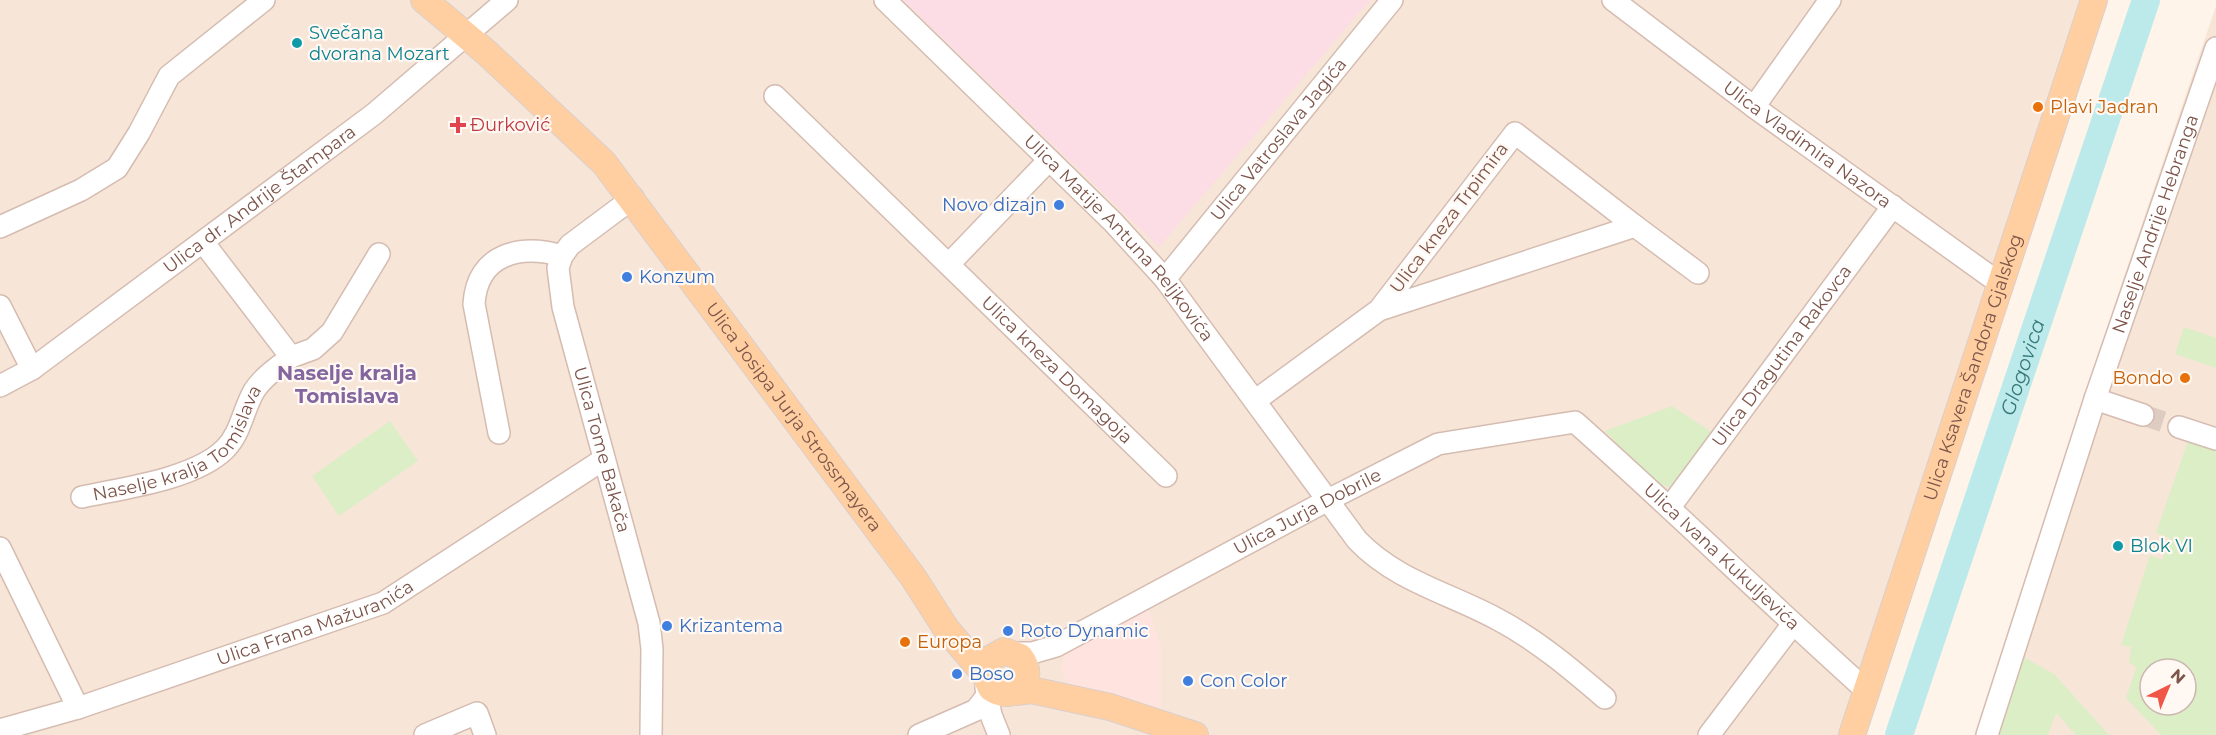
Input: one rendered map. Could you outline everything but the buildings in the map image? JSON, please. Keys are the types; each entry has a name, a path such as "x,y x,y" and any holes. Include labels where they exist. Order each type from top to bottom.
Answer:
{"main road":[{"name":"Ulica Josipa Jurja Strossmayera","path":"424,0 466,35 593,151 633,198 913,577 947,630 1003,677 1145,717 1195,735"},
{"name":"Ulica Ksavera Šandora Gjalskog","path":"1852,735 2002,285 2088,3"}],"street":[{"path":"0,227 81,190 117,168 139,133 169,76 264,0"},
{"name":"Ulica dr. Andrije Štampara","path":"0,387 32,369 374,114 507,0"},
{"name":"Ulica Matije Antuna Reljkovića","path":"885,0 1113,222 1165,279 1357,540 1390,570 1498,619 1537,643 1605,698"},
{"name":"Ulica Vatroslava Jagića","path":"1165,279 1392,0"},
{"name":"Ulica Vladimira Nazora","path":"1614,0 1754,107 2002,285"},
{"path":"1754,107 1830,0"},
{"name":"Naselje Andrije Hebranga","path":"1987,735 2095,399 2216,48"},
{"name":"Ulica kneza Domagoja","path":"775,96 950,263 1166,476"},
{"name":"Ulica kneza Trpimira","path":"1256,400 1379,310 1515,132 1698,273"},
{"path":"950,263 1049,160"},
{"path":"499,433 474,304 475,291 492,263 504,256 524,250 544,251 562,256 570,245 633,198"},
{"name":"Ulica Dragutina Rakovca","path":"1670,507 1893,206"},
{"name":"Ulica kneza Trpimira","path":"1379,310 1635,226"},
{"path":"203,242 291,357"},
{"name":"Naselje kralja Tomislava","path":"82,497 195,468 225,449 237,432 254,392 266,377 291,357 313,349 333,332 379,254"},
{"name":"Ulica Tome Bakača","path":"562,256 558,268 563,307 649,623 652,649 651,735"},
{"path":"0,306 32,369"},
{"path":"2095,399 2143,415"},
{"name":"Ulica Ivana Kukuljevića","path":"1575,422 1670,507 1867,691"},
{"name":"Ulica Jurja Dobrile","path":"919,735 976,710 1003,677 1056,646 1328,500 1438,444 1575,422"},
{"path":"2179,427 2216,439"},
{"name":"Ulica Frana Mažuranića","path":"0,730 78,708 383,603 604,459"},
{"path":"0,548 78,708"},
{"path":"1709,735 1793,624"},
{"path":"999,735 1003,677"},
{"path":"1003,677 1010,735"},
{"path":"425,735 477,713 485,735"}],"shaded area":[{"path":"0,0 2088,0 1844,735 0,735"},
{"path":"903,0 1370,0 1159,247"},
{"path":"2216,6 2216,735 1976,735 2115,303"},
{"path":"1148,606 1161,648 1161,710 1071,686 1064,678 1062,669 1064,655"}],"green space":[{"path":"2184,327 2216,338 2216,368 2175,354"},
{"path":"1672,406 1713,433 1674,486 1668,487 1656,484 1605,431"},
{"path":"390,421 418,461 339,516 312,476"},
{"path":"2188,441 2216,451 2216,735 2161,735 2144,717 2198,717 2198,657 2138,657 2138,711 2126,698 2136,668 2129,662 2131,647 2121,645 2150,555 2162,560 2170,538 2156,533"},
{"path":"2022,656 2054,674 2109,735 2076,735 2056,713 2048,735 1997,735"}],"waterway":[{"name":"Glogovica","path":"1899,735 2146,0"}],"tunnel":[{"path":"2143,415 2179,427"}],"place":[{"name":"Svečana dvorana Mozart","path":"297,43"},
{"name":"Plavi Jadran","path":"2038,107"},
{"name":"Đurković","path":"458,125"},
{"name":"Novo dizajn","path":"1059,205"},
{"name":"Konzum","path":"627,277"},
{"name":"Bondo","path":"2185,378"},
{"name":"Blok VI","path":"2118,546"},
{"name":"Krizantema","path":"667,626"},
{"name":"Roto Dynamic","path":"1008,631"},
{"name":"Europa","path":"905,642"},
{"name":"Boso","path":"957,674"},
{"name":"Con Color","path":"1188,681"}],"district":[{"name":"Naselje kralja Tomislava","path":"347,384"}]}
